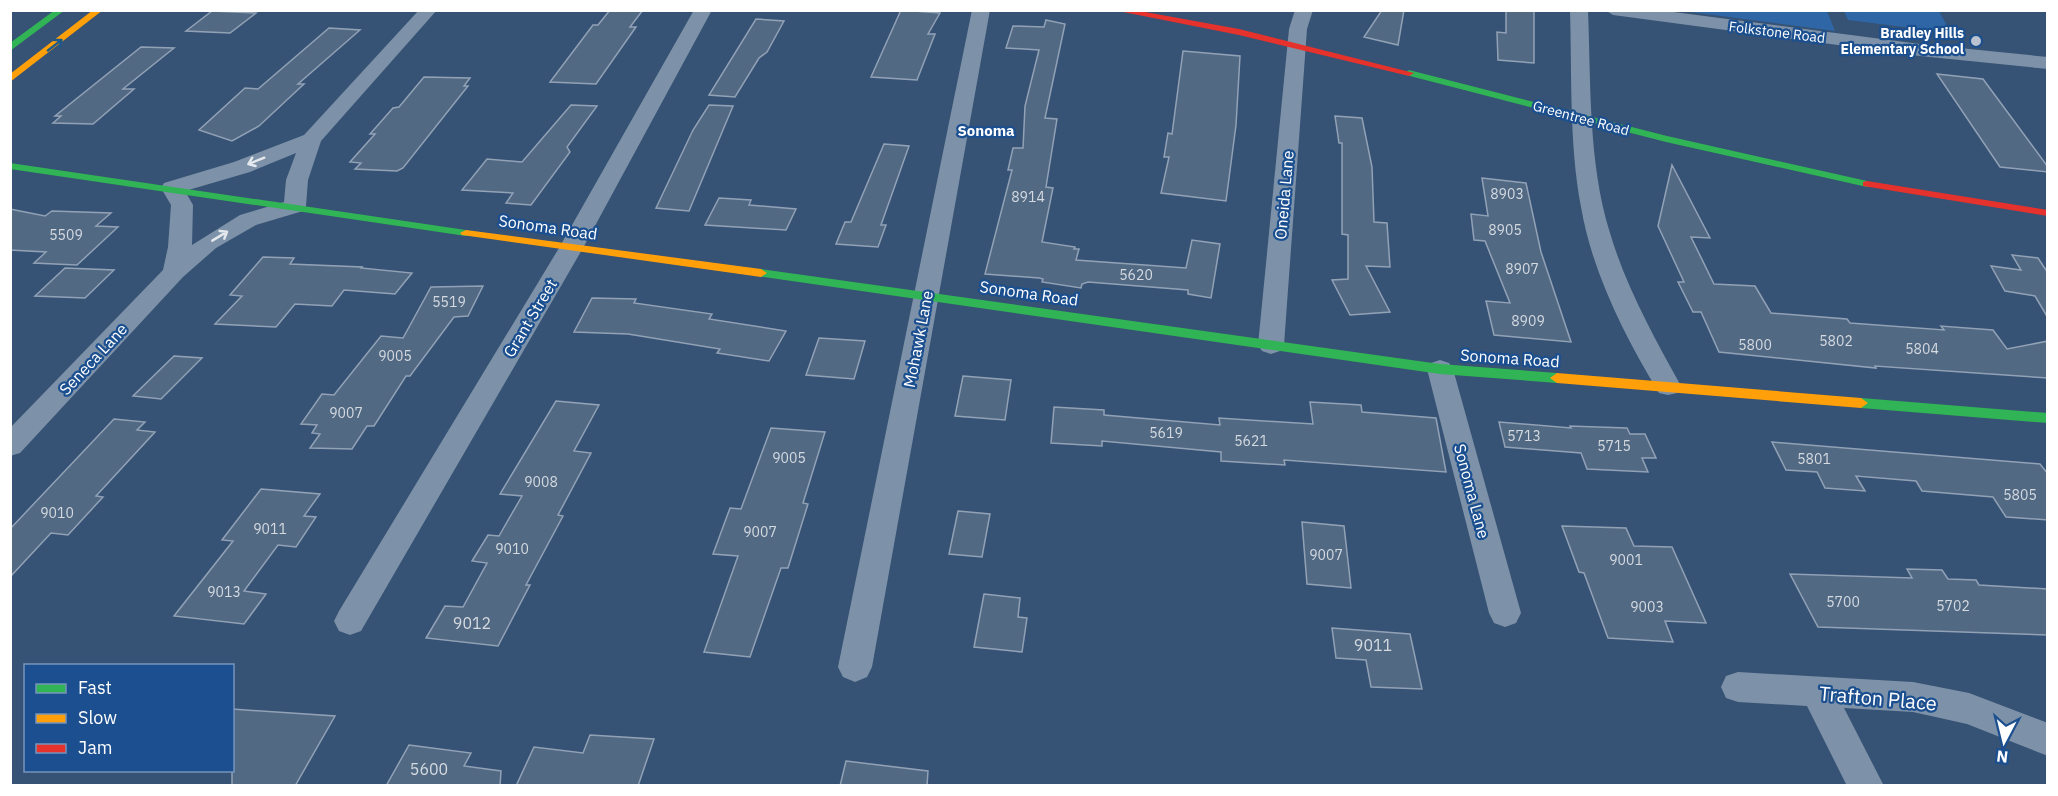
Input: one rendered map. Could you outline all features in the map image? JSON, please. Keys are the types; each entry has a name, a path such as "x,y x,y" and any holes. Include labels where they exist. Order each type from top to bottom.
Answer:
{"street":[{"path":"10,48 61,10"},
{"path":"10,79 99,10"},
{"path":"295,206 297,180 311,140 429,10"},
{"name":"Grant Street","path":"350,621 571,248 703,10"},
{"name":"Mohawk Lane","path":"855,667 981,10"},
{"name":"Greentree Road","path":"1117,10 1297,45 1707,151 1825,177 1954,201 2048,213"},
{"name":"Oneida Lane","path":"1271,345 1297,45 1304,10"},
{"path":"1579,10 1588,186 1598,232 1622,299 1668,386"},
{"name":"Folkstone Road","path":"1613,10 1920,50 2048,63"},
{"path":"175,272 180,248 182,205 172,188 242,166 311,140"},
{"name":"Sonoma Road","path":"10,166 571,248 926,294 1440,369 2048,418"},
{"name":"Seneca Lane","path":"10,446 175,272 208,243 248,220 295,206"},
{"name":"Sonoma Lane","path":"1440,369 1505,613"},
{"name":"Trafton Place","path":"1738,687 1913,697 1969,709 2048,740"},
{"path":"1817,692 1866,786"}],"shaded area":[{"path":"1683,11 1827,11 1835,31"},
{"path":"1844,11 1939,11 1951,33 1848,20"}],"building":[{"path":"610,10 643,10 630,27 636,27 596,84 550,82 593,25 598,25"},
{"path":"901,10 940,13 928,34 935,34 917,80 871,77"},
{"path":"1382,10 1404,10 1398,45 1364,37"},
{"path":"1506,10 1534,10 1534,63 1498,60 1497,32 1506,33"},
{"path":"212,11 256,13 230,33 186,31"},
{"path":"756,19 784,21 767,52 759,58 735,97 709,95"},
{"path":"1046,20 1065,24 1045,118 1057,119 1046,187 1053,188 1042,242 1079,249 1076,260 1186,268 1192,240 1220,244 1211,298 1188,294 1188,290 1088,282 1082,284 1081,288 1042,282 1043,279 1039,278 985,274 1012,170 1008,170 1013,148 1023,148 1025,106 1039,50 1006,48 1013,26 1044,27"},
{"path":"329,28 360,30 298,84 304,84 259,126 232,141 199,130 245,88 258,89"},
{"path":"141,47 174,48 123,89 134,89 93,124 53,123 61,116 55,116"},
{"path":"1183,51 1240,56 1236,125 1226,201 1161,193 1169,157 1164,157 1168,133 1172,134"},
{"path":"1937,74 1983,79 2048,167 2048,172 2000,167"},
{"path":"424,77 470,78 464,86 468,86 403,168 397,171 355,169 361,163 350,162 375,134 370,134 393,108 399,107"},
{"path":"571,105 597,106 567,147 570,152 531,205 506,203 513,193 462,190 487,159 522,162"},
{"path":"709,105 733,106 689,211 656,208 693,130"},
{"path":"1335,116 1362,118 1372,167 1374,222 1387,223 1390,267 1366,266 1390,312 1350,315 1332,280 1348,279 1348,235 1342,234 1342,143 1339,143"},
{"path":"884,144 909,146 881,225 886,225 878,247 836,244 845,222 851,222"},
{"path":"1672,165 1710,238 1691,237 1714,284 1755,286 1771,313 1847,319 1850,323 1944,330 1941,326 1993,330 2007,349 2048,341 2048,378 1875,366 1876,368 1719,352 1701,312 1693,312 1678,282 1684,282 1658,226"},
{"path":"1482,178 1526,183 1541,252 1571,342 1494,335 1486,301 1510,303 1485,241 1474,240 1471,214 1488,216"},
{"path":"719,198 751,200 749,205 796,209 786,230 705,225"},
{"path":"10,209 45,216 52,211 111,213 96,226 118,227 77,265 34,263 46,252 10,250"},
{"path":"2012,255 2038,258 2048,273 2048,318 2035,296 2005,291 1991,266 2021,270"},
{"path":"263,257 294,258 290,264 362,267 412,273 395,294 344,290 332,306 295,304 276,327 215,324 242,296 230,295"},
{"path":"65,268 114,270 85,298 35,296"},
{"path":"483,286 468,316 454,317 410,376 406,376 374,426 367,426 352,449 310,448 320,434 312,433 317,425 301,424 322,394 334,395 381,336 403,338 431,287"},
{"path":"592,298 636,299 634,303 712,314 709,319 786,331 769,361 717,353 720,349 628,334 574,332"},
{"path":"819,338 865,341 854,379 806,375"},
{"path":"174,356 202,358 161,399 133,396"},
{"path":"963,376 1011,380 1005,420 955,416"},
{"path":"556,401 599,405 574,451 591,453 558,515 563,516 526,585 530,585 498,646 426,638 445,606 463,607 487,563 472,561 488,535 499,536 522,496 500,494"},
{"path":"1310,402 1361,405 1362,412 1436,418 1446,472 1284,460 1285,465 1221,461 1221,452 1102,441 1102,446 1051,443 1054,407 1104,410 1104,415 1220,425 1219,418 1313,424"},
{"path":"114,419 145,422 137,430 155,432 96,496 103,497 68,535 51,533 10,577 10,529"},
{"path":"1499,422 1571,428 1570,426 1627,428 1630,434 1645,434 1656,458 1642,458 1648,472 1587,469 1581,453 1505,447"},
{"path":"771,428 825,432 803,503 808,504 788,568 781,568 750,657 704,652 738,556 713,554 730,508 741,509"},
{"path":"1772,442 2040,464 2048,474 2048,520 2006,517 1993,497 1922,491 1916,481 1856,476 1865,491 1825,488 1817,472 1786,470"},
{"path":"261,489 320,494 304,516 316,517 296,547 278,545 244,591 266,594 244,624 174,616 233,541 222,540"},
{"path":"958,511 990,514 982,557 949,554"},
{"path":"1302,522 1344,526 1351,588 1307,584"},
{"path":"1562,526 1626,528 1634,546 1672,547 1706,623 1665,621 1673,642 1608,638 1584,573 1579,572"},
{"path":"1907,569 1942,570 1948,579 1976,580 1979,585 2048,589 2048,635 1818,627 1790,574 1912,578"},
{"path":"984,594 1020,598 1018,617 1027,618 1022,652 974,647"},
{"path":"1332,628 1410,634 1422,689 1371,687 1366,660 1336,658"},
{"path":"234,709 335,716 295,786 232,786"},
{"path":"590,735 654,739 638,786 516,786 534,747 583,753"},
{"path":"409,745 471,753 464,766 501,771 500,786 386,786"},
{"path":"846,761 928,771 927,786 840,786"}],"traffic: fast":[{"path":"10,48 61,10"},
{"path":"1409,73 1666,139 1867,184"},
{"path":"10,166 466,233"},
{"path":"761,273 1440,369 1557,378"},
{"path":"1861,403 2048,418"}],"traffic: slow":[{"path":"10,79 99,10"},
{"path":"466,233 761,273"},
{"path":"1557,378 1861,403"}],"traffic: jam":[{"path":"1117,10 1239,32 1409,73"},
{"path":"1867,184 2048,213"}],"place":[{"name":"Bradley Hills Elementary School","path":"1976,41"}],"district":[{"name":"Sonoma","path":"986,130"}]}
